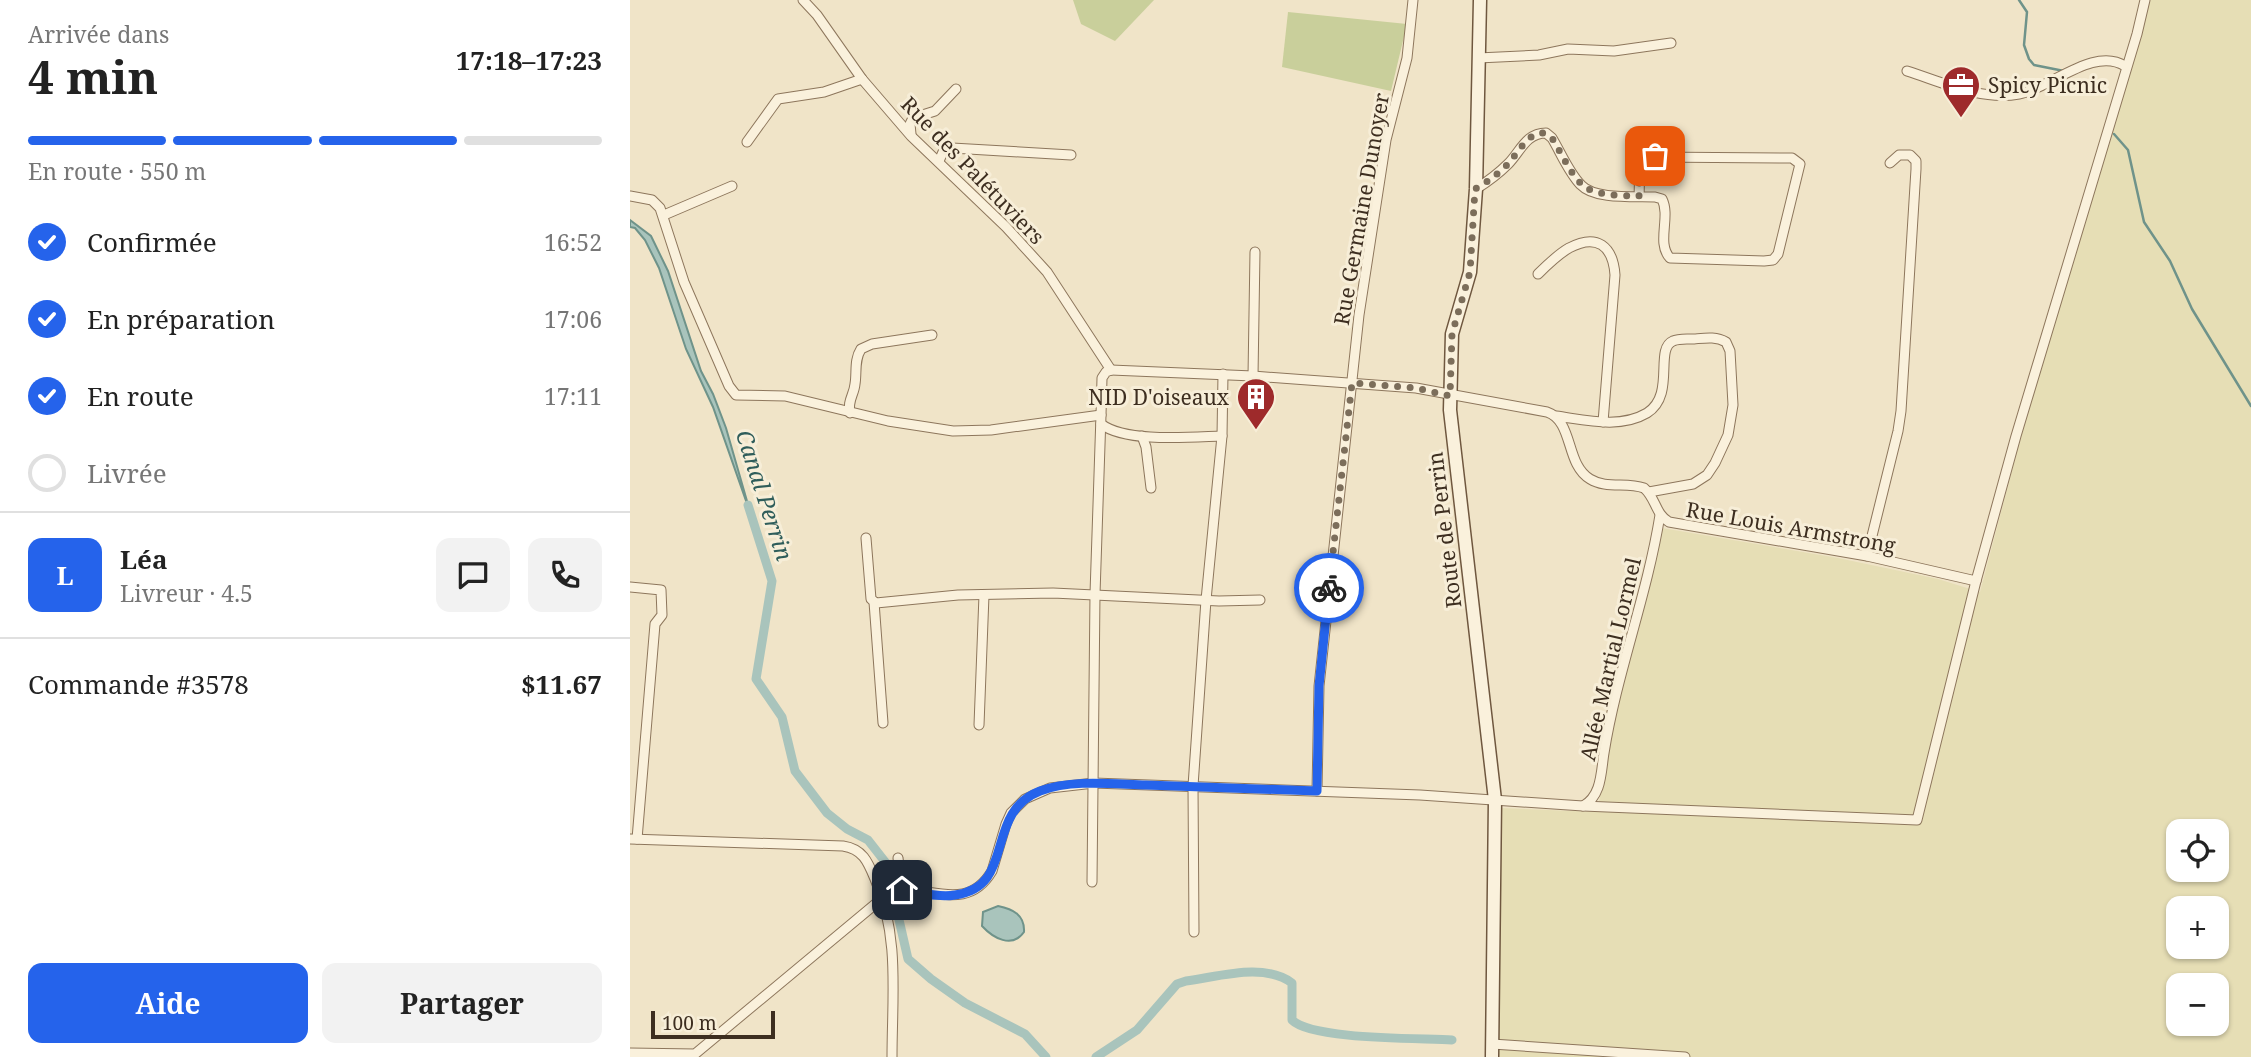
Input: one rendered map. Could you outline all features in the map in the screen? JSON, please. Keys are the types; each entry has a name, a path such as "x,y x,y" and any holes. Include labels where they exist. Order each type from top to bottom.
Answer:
{"main road":[{"name":"Route de Perrin","path":"1480,0 1470,272 1452,334 1450,396 1451,431 1495,800 1492,1051"}],"street":[{"name":"Rue des Palétuviers","path":"803,0 817,15 862,79 911,136 1020,241 1047,272 1111,370"},
{"name":"Rue Germaine Dunoyer","path":"1317,791 1320,674 1359,315 1386,140 1408,58 1413,0"},
{"path":"630,1053 695,1056 891,891 955,895 975,888 989,878 1006,824 1018,805 1032,795 1050,788 1094,783 1193,786 1917,820 1976,581 2016,436 2145,0"},
{"path":"1478,58 1539,55 1574,49 1614,51 1671,43"},
{"path":"1907,71 1962,89 2001,96 2041,88 2075,69 2095,62 2112,60 2125,66"},
{"path":"747,142 778,99 824,92 862,79"},
{"path":"911,136 912,120 940,108 956,89"},
{"path":"1475,189 1508,164 1529,138 1543,133 1552,138 1581,186 1604,194 1656,197 1664,201 1664,248 1670,258 1771,261 1780,250 1800,164 1793,158 1650,157 1644,160 1642,165 1639,196"},
{"path":"939,161 943,152 952,148 1071,155"},
{"path":"1867,556 1900,421 1916,169 1916,161 1910,155 1899,155 1890,163"},
{"path":"664,215 732,186"},
{"path":"630,195 652,201 664,215 684,282 733,393 742,397 785,396 850,413 924,427 975,432 1101,420"},
{"path":"1538,274 1566,249 1580,244 1599,244 1613,256 1615,275 1602,422"},
{"path":"1253,376 1255,252"},
{"path":"850,413 849,404 855,388 857,358 861,349 872,344 932,335"},
{"path":"1092,882 1095,594 1102,378 1106,372 1223,374 1416,388 1547,412 1556,416 1602,422 1637,417 1658,402 1665,382 1665,348 1672,341 1712,338 1727,344 1731,355 1733,405 1728,435 1707,475 1693,484 1649,492 1639,486 1601,484 1584,475 1576,463 1556,416"},
{"path":"1194,932 1193,786 1206,600 1222,436 1223,374"},
{"path":"1101,420 1112,431 1142,436 1222,436"},
{"path":"1142,436 1151,488"},
{"name":"Rue Louis Armstrong","path":"1649,492 1660,515 1674,524 1867,556 1976,581"},
{"name":"Allée Martial Lormel","path":"1583,806 1593,799 1599,784 1612,710 1654,549 1660,515"},
{"path":"866,538 869,589 874,602 883,723"},
{"path":"630,587 661,590 663,593 662,615 655,624 633,839 850,847 858,851 866,858 883,897 891,930 892,1057"},
{"path":"874,602 984,595 1095,594 1259,600"},
{"path":"979,725 984,595"},
{"path":"898,858 902,890"},
{"path":"1492,1051 1685,1057"}],"shaded area":[{"path":"2150,0 2251,0 2251,1057 1496,1057 1501,808 1597,812 1618,703 1662,528 1838,558 1938,579 1980,592 2020,440"}],"green space":[{"path":"1073,0 1154,0 1115,41 1081,24"},
{"path":"1288,12 1407,24 1391,91 1282,67"}],"water":[{"path":"630,220 651,236 668,271 701,371 726,428 751,515 713,407 686,349 659,268 645,240 635,228 630,227"},
{"path":"998,906 1013,911 1022,921 1024,932 1014,940 1003,940 982,926 983,912"}],"waterway":[{"path":"2019,0 2027,12 2024,45 2029,59 2034,65 2064,71"},
{"path":"2114,134 2128,150 2144,222 2170,261 2192,309 2251,406"},
{"name":"Canal Perrin","path":"748,505 772,581 756,679 782,717 795,771 827,813 847,829 868,840 886,863 908,959 965,1003 1025,1034 1046,1057"},
{"path":"1096,1057 1137,1030 1177,984 1255,972 1268,973 1292,983 1292,1020 1303,1027 1343,1035 1452,1040"}],"way so far":[{"path":"1329,588 1352,383 1416,388 1450,396 1452,334 1470,272 1475,189 1491,179 1508,164 1529,138 1539,133 1548,134 1552,138 1581,186 1604,194 1639,196 1643,162 1655,156"}],"place":[{"name":"Spicy Picnic","path":"1961,119"},
{"name":"NID D'oiseaux","path":"1256,431"}],"route":[{"path":"902,890 931,895 955,895 982,884 989,878 996,862 1011,813 1025,799 1050,788 1094,783 1317,791 1317,715 1329,588"}]}
